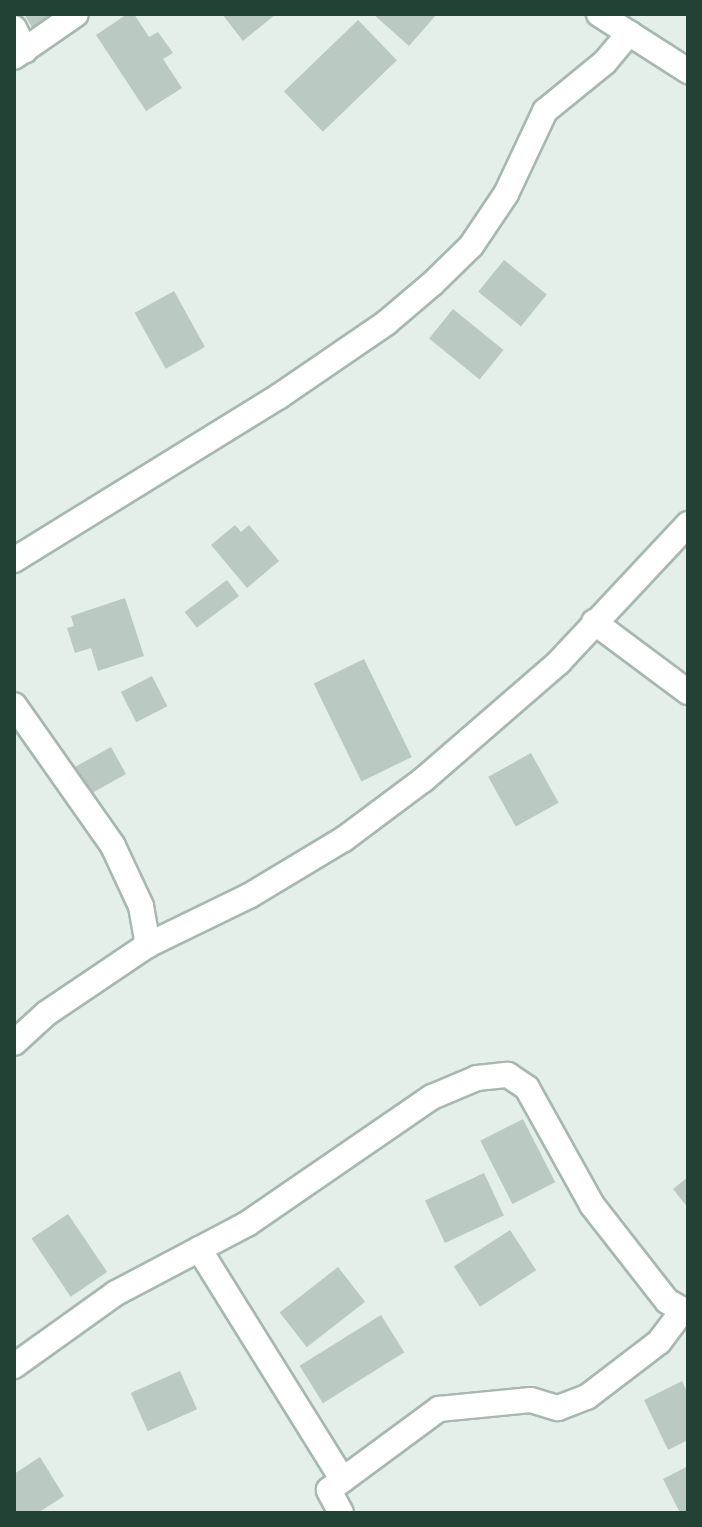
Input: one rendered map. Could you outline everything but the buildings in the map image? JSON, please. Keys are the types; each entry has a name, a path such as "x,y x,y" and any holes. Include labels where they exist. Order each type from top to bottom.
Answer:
{"street":[{"path":"14,28 19,54 76,14"},
{"path":"599,14 688,71"},
{"path":"14,560 278,397 421,294 471,246 506,194 545,111 605,62 629,33"},
{"path":"14,1043 47,1013 148,945 249,896 344,839 495,722 594,622 618,605 688,524"},
{"path":"594,622 688,692"},
{"path":"14,705 113,846 141,906 148,945"},
{"path":"14,1366 116,1293 247,1224 432,1097 477,1078 508,1075 527,1088 592,1205 684,1313 659,1342 587,1397 558,1408 531,1400 439,1409 329,1490 341,1513"},
{"path":"199,1249 343,1480"}]}
